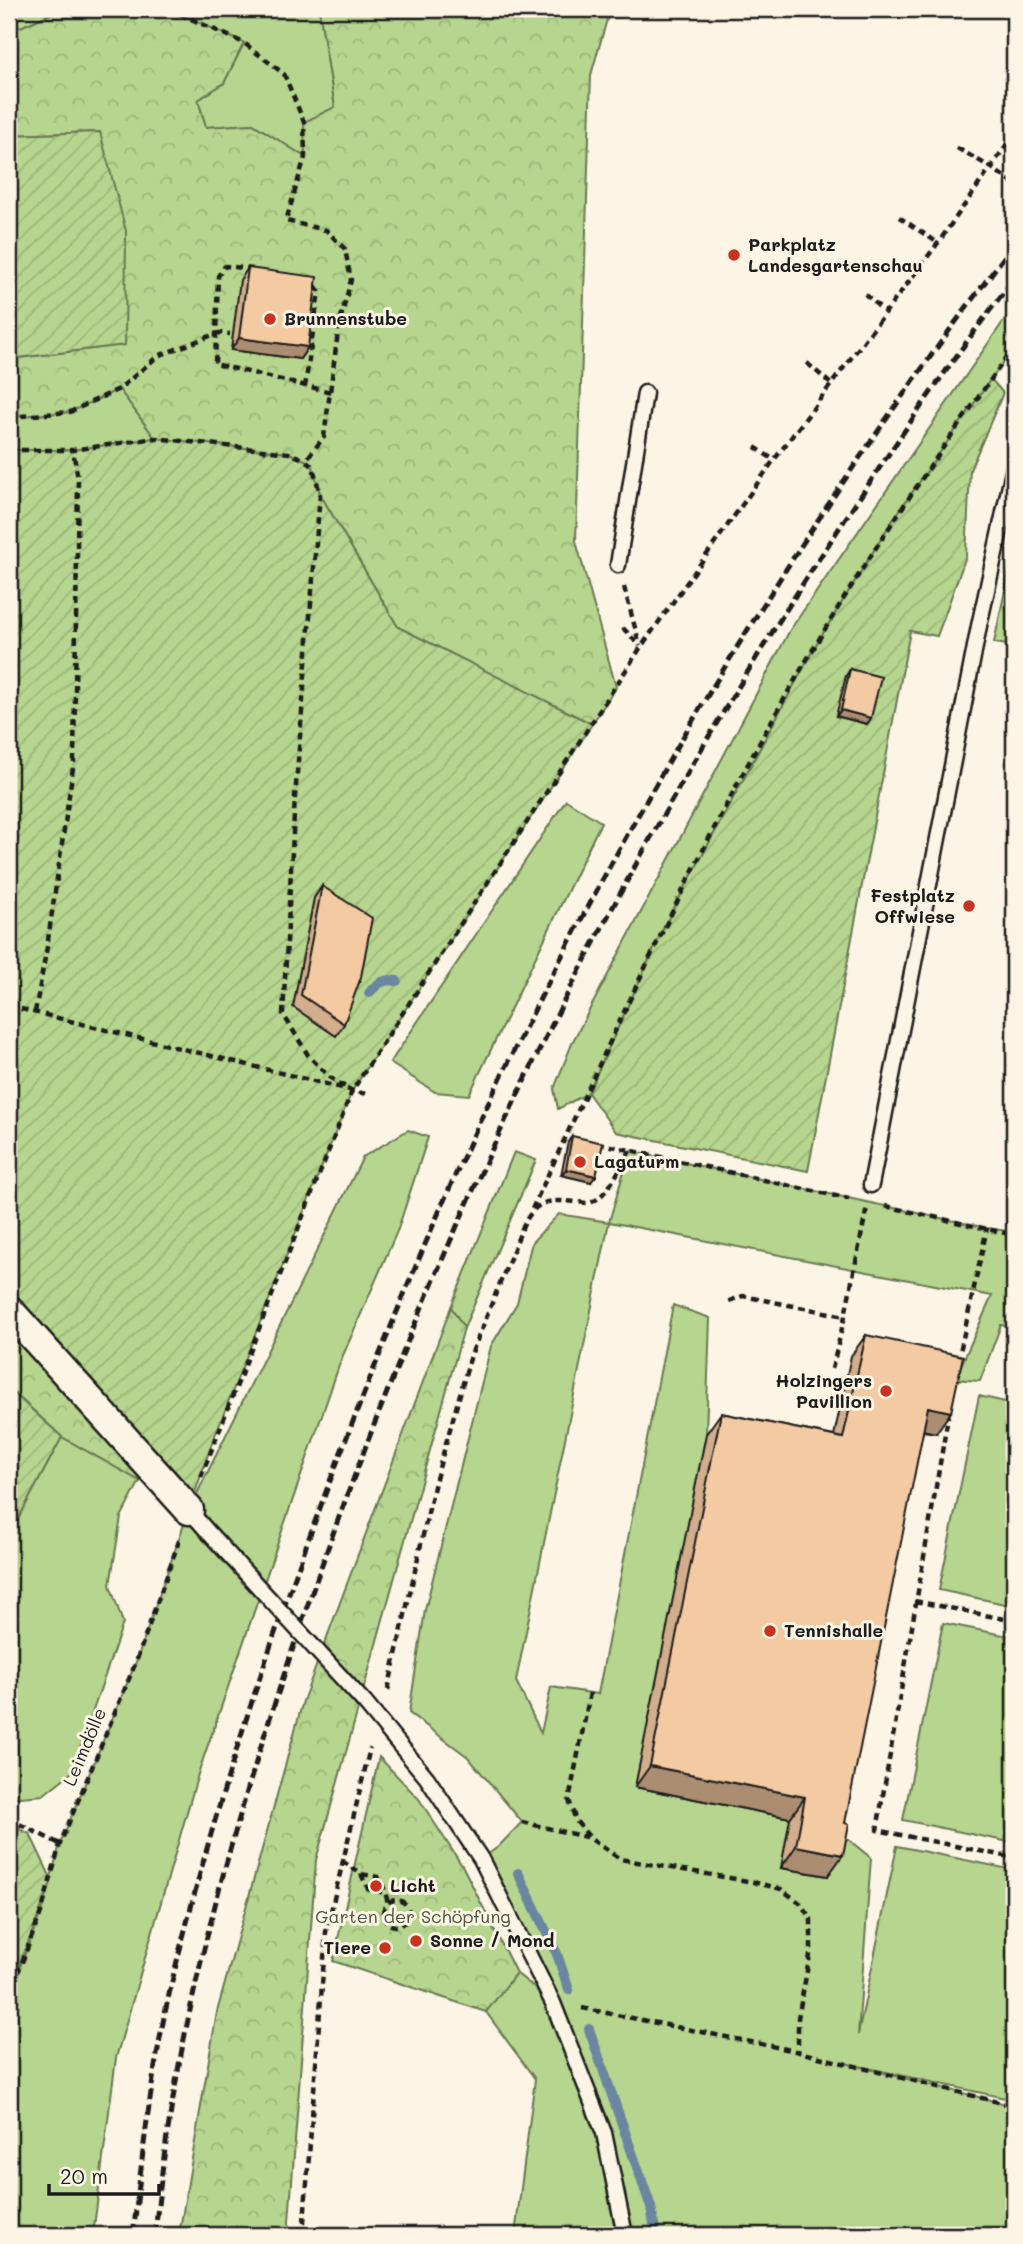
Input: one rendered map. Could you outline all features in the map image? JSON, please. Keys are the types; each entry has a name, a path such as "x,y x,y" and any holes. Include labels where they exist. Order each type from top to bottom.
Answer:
{"street":[{"path":"9,1310 189,1510"}],"lane":[{"path":"618,565 645,393"},
{"path":"871,1185 979,626 1014,467"},
{"path":"189,1510 382,1721 427,1778 481,1859 553,2003 604,2133 625,2235"}],"path":[{"path":"169,9 244,43 284,74 304,122 305,158 286,221 326,230 345,249 351,280 339,324 324,437 306,460"},
{"name":"Leimdölle","path":"9,1996 42,1910 61,1844 136,1662 212,1443 352,1091 640,647 774,460 938,243 1014,134"},
{"path":"957,148 1014,184"},
{"path":"899,217 938,243"},
{"path":"255,270 225,266 218,276 215,365 331,392"},
{"path":"301,275 313,281 319,290 305,387"},
{"path":"865,294 886,313"},
{"path":"9,417 70,412 119,389 158,356 218,332 230,334"},
{"path":"303,2235 326,1932 371,1742 382,1721 435,1482 471,1354 530,1213 665,926 814,648 889,526 1012,354 1014,347"},
{"path":"807,363 831,384"},
{"path":"9,450 73,450 155,438 289,453 306,460 313,467 320,494 295,797 283,1014 308,1055 329,1077 352,1091"},
{"path":"755,447 774,460"},
{"path":"35,1012 74,761 78,479 73,450"},
{"path":"618,565 640,647"},
{"path":"623,628 640,647"},
{"path":"9,1006 370,1095"},
{"path":"567,1135 579,1138"},
{"path":"592,1141 630,1152 854,1200"},
{"path":"530,1213 547,1201 588,1203 595,1200 608,1187 630,1152"},
{"path":"832,1369 867,1203"},
{"path":"881,1206 1014,1235"},
{"path":"957,1365 987,1228"},
{"path":"729,1301 743,1296 845,1316"},
{"path":"950,1405 877,1830 1014,1858"},
{"path":"915,1601 1014,1621"},
{"path":"590,1693 569,1800 576,1821 591,1839 620,1859 781,1889 800,1903 811,1919 811,1950 797,2018 798,2052"},
{"path":"9,1819 61,1844"},
{"path":"522,1822 591,1839"},
{"path":"342,1861 362,1874 378,1877 385,1893 387,1922 399,1926 405,1922 409,1917 406,1904 400,1900 387,1903"},
{"path":"362,1874 368,1889 385,1893"},
{"path":"553,2003 798,2052 1014,2106"}],"green space":[{"path":"9,9 62,9 9,32"},
{"path":"62,9 169,9 244,43 224,83 198,100 206,127 253,124 305,157 304,122 335,107 319,9 610,9 591,75 576,541 616,687 592,724 398,627 320,494 313,468 305,460 289,453 155,438 119,389 70,412 9,417 9,359 125,345 100,132 9,135 9,32"},
{"path":"169,9 319,9 335,107 305,157 253,124 206,127 198,100 224,83 244,43"},
{"path":"100,132 126,231 125,345 9,359 9,135"},
{"path":"1014,306 1014,347 889,526 814,648 665,925 588,1093 558,1109 554,1089 573,1041 790,630"},
{"path":"991,379 1003,393 970,470 966,556 937,636 910,631 808,1171 616,1132 588,1093 665,925 814,648 889,526"},
{"path":"119,389 155,438 73,450 9,450 9,417 70,412"},
{"path":"155,438 289,453 305,460 313,467 320,494 398,627 592,724 352,1091 212,1443 189,1510 9,1310 9,450 73,450"},
{"path":"1014,547 1014,646 994,643"},
{"path":"566,800 601,822 469,1095 435,1092 390,1063"},
{"path":"408,1130 428,1137 398,1229 341,1360 198,1774 116,2058 93,2235 9,2235 9,1995 42,1910 60,1844 136,1662 189,1510 363,1157"},
{"path":"630,1151 1014,1232 1014,1328 1001,1325 980,1381 955,1379 992,1296 609,1222"},
{"path":"514,1152 536,1160 464,1328 451,1307"},
{"path":"559,1214 609,1222 516,1681 541,1733 551,1687 598,1694 673,1305 710,1318 706,1434 833,1827 871,1858 858,2035 897,1846 1014,1870 1014,2100 845,2063 1014,2106 1014,2235 515,2235 535,2079 486,2012 516,1973 551,2001 481,1859 498,1847 522,1822 468,1757 409,1713 425,1610 491,1346 517,1303 532,1242"},
{"path":"9,1295 148,1465 140,1481 62,1437 9,1388"},
{"path":"451,1307 464,1328 316,1860 288,2235 179,2235 217,2012 303,1701"},
{"path":"9,1389 62,1437 9,1536"},
{"path":"979,1396 1014,1404 1014,1606 939,1590"},
{"path":"62,1437 140,1481 121,1517 110,1585 123,1623 72,1772 43,1795 9,1798 9,1536"},
{"path":"943,1623 1014,1637 1014,1843 903,1820"},
{"name":"Garten der Schöpfung","path":"379,1757 419,1799 463,1867 516,1973 486,2012 333,1961"},
{"path":"9,1824 30,1834 52,1880 9,1992"}],"building":[{"name":"Brunnenstube","path":"248,268 317,277 308,347 239,338"},
{"path":"850,669 881,677 871,718 841,710"},
{"path":"322,886 372,918 361,977 344,1024 301,995"},
{"name":"Lagaturm","path":"572,1136 603,1143 596,1176 566,1169"},
{"name":"Tennishalle","path":"866,1335 963,1356 951,1412 928,1407 845,1823 849,1824 843,1855 796,1846 805,1797 650,1766 721,1413 843,1438"}],"waterway":[{"path":"369,993 381,982 397,981"},
{"path":"518,1873 557,1954 569,1990"},
{"path":"589,2029 651,2207 656,2235"}],"railway":[{"path":"133,2235 148,2111 164,2018 199,1877 231,1768 284,1607 323,1500 392,1324 444,1202 480,1121 596,891 724,668 863,452 1014,244"},
{"path":"155,2235 177,2074 193,1994 234,1837 308,1604 360,1460 417,1318 545,1039 615,903 690,769 769,638 852,509 951,364 1014,279"}],"place":[{"name":"Parkplatz Landesgartenschau","path":"734,255"},
{"name":"Brunnenstube","path":"270,319"},
{"name":"Festplatz Offwiese","path":"969,906"},
{"name":"Lagaturm","path":"580,1162"},
{"name":"Holzingers Pavillion","path":"886,1391"},
{"name":"Tennishalle","path":"770,1631"},
{"name":"Licht","path":"376,1886"},
{"name":"Sonne / Mond","path":"416,1941"},
{"name":"Tiere","path":"385,1948"}]}
